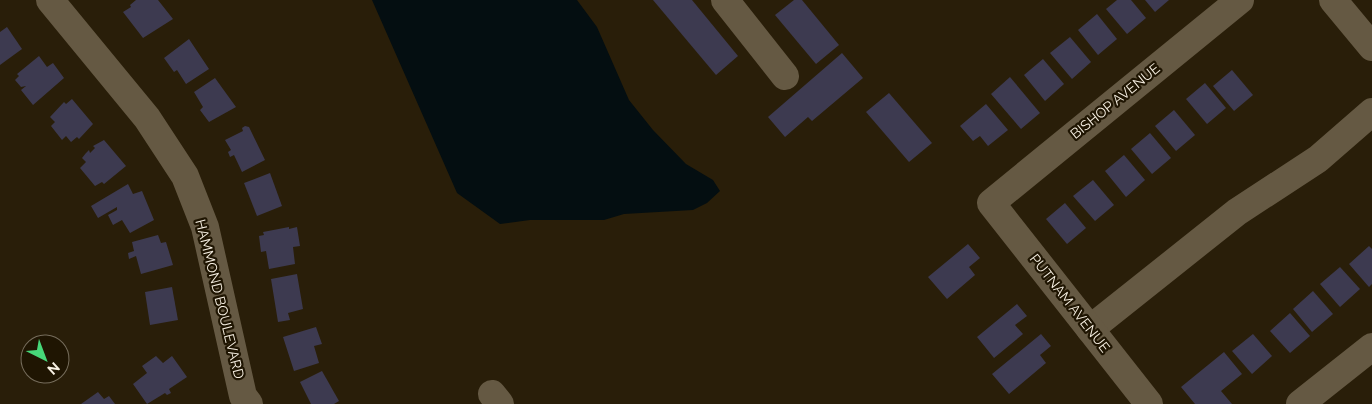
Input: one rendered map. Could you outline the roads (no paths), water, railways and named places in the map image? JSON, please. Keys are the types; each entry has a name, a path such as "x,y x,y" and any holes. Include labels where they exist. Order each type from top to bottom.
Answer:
{"street":[{"name":"HAMMOND BOULEVARD","path":"50,0 147,118 185,176 205,228 241,401"},
{"path":"725,0 784,76"},
{"name":"BISHOP AVENUE","path":"991,203 1240,0"},
{"path":"1333,0 1372,47"},
{"path":"1090,329 1237,212 1318,159 1372,112"},
{"name":"PUTNAM AVENUE","path":"991,203 1149,404"},
{"path":"1300,404 1372,347"}]}
